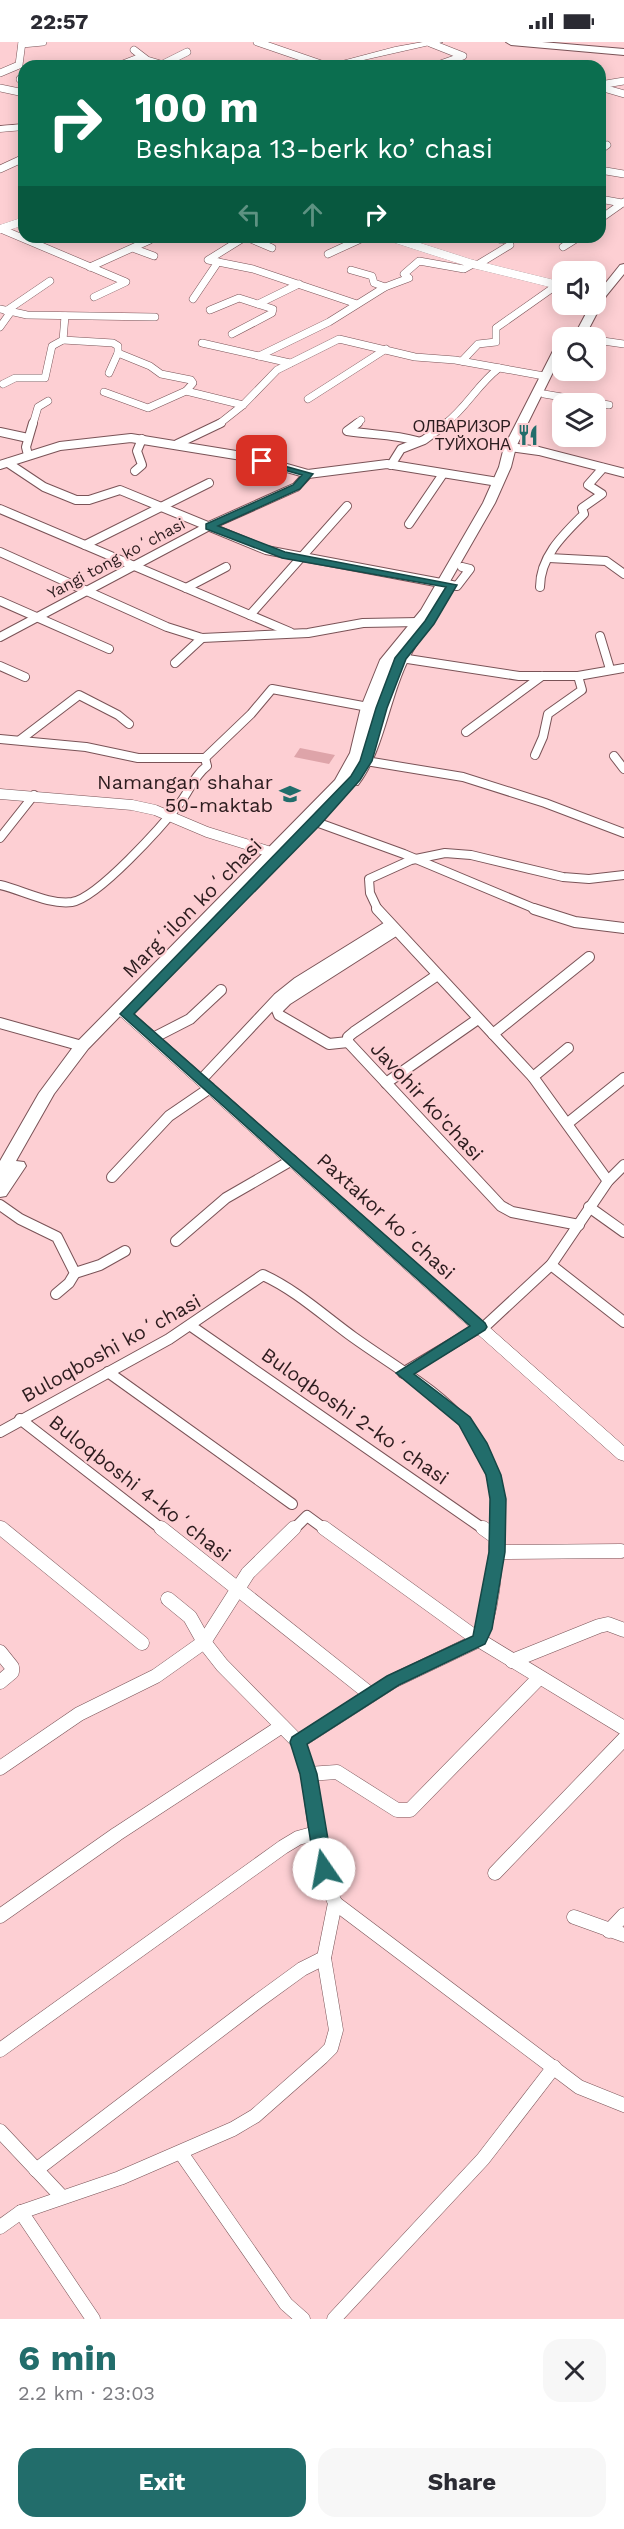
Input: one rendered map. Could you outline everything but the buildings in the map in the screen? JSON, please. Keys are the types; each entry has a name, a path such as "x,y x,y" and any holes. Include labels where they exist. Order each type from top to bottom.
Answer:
{"main road":[{"path":"511,42 624,50"},
{"path":"545,42 624,50"},
{"path":"351,60 395,49 435,43"},
{"path":"0,129 18,128"},
{"path":"606,281 624,257"},
{"path":"606,284 624,267"},
{"name":"Margʻilon koʻchasi","path":"0,1174 47,1093 82,1046 122,1012 316,822 356,778 366,761 382,708 401,658 430,622 489,503 552,362"},
{"name":"Margʻilon koʻchasi","path":"0,1192 11,1179 63,1087 122,1012 341,782 357,753 369,707 387,660 462,567 504,495 514,448 552,381"},
{"name":"Paxtakor koʻchasi","path":"122,1012 624,1455"}],"street":[{"path":"20,60 22,43 43,42"},
{"path":"257,42 310,60"},
{"path":"435,43 463,56 452,60"},
{"path":"134,50 141,57 150,60"},
{"path":"173,60 187,52"},
{"path":"133,60 141,57"},
{"path":"0,73 18,65"},
{"path":"606,83 624,81"},
{"path":"606,86 624,94"},
{"path":"0,88 18,92"},
{"path":"0,169 18,161"},
{"path":"606,171 624,174"},
{"path":"606,200 623,202"},
{"path":"606,215 623,202"},
{"path":"0,229 18,223"},
{"path":"0,229 18,236"},
{"path":"38,243 126,282 94,297"},
{"path":"90,267 145,243"},
{"path":"235,243 208,260 253,269 357,304"},
{"path":"260,243 272,248"},
{"path":"328,254 352,243"},
{"path":"407,243 475,265 552,283"},
{"path":"563,247 569,243"},
{"path":"259,356 316,329 385,286 409,278 404,273 421,260 464,269 510,244"},
{"path":"135,249 154,256"},
{"path":"193,299 218,262"},
{"path":"351,270 372,276 375,283 385,286"},
{"path":"0,327 5,311 50,281"},
{"path":"258,304 299,284"},
{"path":"462,361 478,344 496,342 498,339 496,328 552,290"},
{"path":"210,310 239,298 274,310 232,334"},
{"path":"5,311 65,316 155,317"},
{"path":"63,340 65,316"},
{"path":"176,445 216,427 243,405 277,370 339,339 415,357 462,361 544,376"},
{"path":"3,384 15,378 45,378 53,344 63,340 116,343 118,353 109,372"},
{"path":"606,341 624,344"},
{"path":"202,343 290,363"},
{"path":"308,399 386,349"},
{"path":"104,392 148,408 186,391 193,383 191,380 161,374 150,366 118,353"},
{"path":"391,465 401,449 424,440 463,410 482,381 499,368"},
{"path":"186,391 243,405"},
{"path":"544,394 609,405"},
{"path":"28,455 26,447 38,407 48,401"},
{"path":"361,420 348,431 381,436 393,434 417,441"},
{"path":"0,432 28,438"},
{"path":"135,471 142,465 137,451 142,439"},
{"path":"4,464 60,446 142,439 248,457 308,474 391,465 498,482"},
{"path":"514,448 624,473"},
{"path":"4,464 32,481 81,500 116,489 266,550 447,585"},
{"path":"540,587 538,576 567,531 584,514 582,507 602,494 588,485 603,468"},
{"name":"Yangi tong koʻchasi","path":"0,637 209,526 296,487 308,474"},
{"path":"409,524 443,474"},
{"path":"85,545 209,483"},
{"path":"250,615 347,506"},
{"path":"0,508 293,634"},
{"path":"0,552 167,627 202,638 293,634 363,623 419,622"},
{"path":"549,558 606,561 624,574"},
{"path":"186,588 226,567"},
{"path":"0,601 109,650"},
{"path":"600,636 610,669"},
{"path":"176,663 202,638"},
{"path":"401,658 519,676 578,676 624,668"},
{"path":"0,666 25,677"},
{"path":"466,732 521,694 542,676"},
{"path":"535,755 543,736 548,714 582,690 578,676"},
{"path":"0,739 86,747 138,758 205,758 251,714 272,689 369,707"},
{"path":"20,740 79,695 102,706 129,724"},
{"path":"614,756 624,769"},
{"path":"0,885 69,901 84,899 119,868 170,816 182,801 193,778 207,766 205,758"},
{"path":"366,761 463,777 545,803 624,833"},
{"path":"0,794 34,795 132,805 274,853"},
{"path":"0,838 34,795"},
{"path":"316,822 415,858 553,914 601,927 624,928"},
{"path":"608,1181 533,1077 393,928 369,892 369,879 415,858 454,853 571,878 624,875"},
{"path":"112,1177 176,1110 205,1084 261,1013 298,982 393,928"},
{"path":"329,1044 279,1015 277,1010 280,1005 393,928"},
{"path":"493,1034 589,957"},
{"name":"Javohir ko'chasi","path":"436,976 354,1032 348,1037 348,1042 501,1206 512,1212 579,1225"},
{"path":"153,1038 190,1019 221,990"},
{"path":"261,1013 316,1043 348,1042"},
{"path":"386,1083 478,1019"},
{"path":"0,1023 82,1046"},
{"path":"533,1077 568,1048"},
{"path":"568,1123 624,1078"},
{"path":"176,1241 226,1198 292,1160"},
{"path":"298,1742 370,1694 479,1640 484,1629 497,1552 498,1499 494,1475 479,1443 455,1412 403,1373 481,1328 550,1265 608,1181 624,1166"},
{"path":"0,1205 20,1219 57,1237 75,1273"},
{"path":"589,1207 624,1232"},
{"path":"56,1294 69,1283 75,1273 100,1265 125,1251"},
{"path":"550,1265 624,1322"},
{"name":"Buloqboshi koʻchasi","path":"0,1432 191,1326 258,1276 267,1277 403,1373"},
{"name":"Buloqboshi 2-koʻchasi","path":"191,1326 497,1538"},
{"path":"108,1372 292,1504"},
{"name":"Buloqboshi 4-koʻchasi","path":"20,1419 237,1587 370,1694"},
{"path":"0,1768 79,1714 156,1676 204,1642 248,1573 307,1516 479,1640 624,1728"},
{"path":"0,1528 142,1643"},
{"path":"497,1552 621,1551"},
{"path":"168,1599 190,1617 204,1642 222,1665 298,1742 308,1774 316,1833 328,1886 335,1903 579,2087 624,2105"},
{"path":"512,1661 599,1626 608,1624 624,1630"},
{"path":"0,1652 12,1667 12,1672 0,1682"},
{"path":"308,1774 337,1772 397,1810 410,1810 539,1678"},
{"path":"0,1916 117,1834 282,1726"},
{"path":"495,1873 624,1739"},
{"path":"0,2050 283,1847 298,1838 316,1833"},
{"path":"0,2227 21,2212 120,2178 221,2136 255,2116 331,2048 336,2030 324,1958 335,1903"},
{"path":"609,1931 624,1915"},
{"path":"573,1917 624,1935"},
{"path":"36,2169 258,2001 302,1969 324,1958"},
{"path":"334,2319 483,2159 554,2067"},
{"path":"0,2132 62,2197"},
{"path":"181,2153 286,2304 303,2319"},
{"path":"21,2212 93,2319"}],"shaded area":[{"path":"300,748 335,755 329,764 294,757"}],"place":[{"name":"ОЛВАРИЗОР ТУЙХОНА","path":"528,435"},
{"name":"Namangan shahar 50-maktab","path":"290,794"}],"route":[{"path":"262,461 308,474 296,487 253,504 209,526 282,555 452,585 430,622 401,658 382,708 366,761 356,778 316,822 126,1014 480,1327 403,1373 465,1421 479,1443 494,1475 498,1499 497,1552 484,1629 479,1640 393,1681 298,1742 308,1774 316,1833 324,1869"}]}
